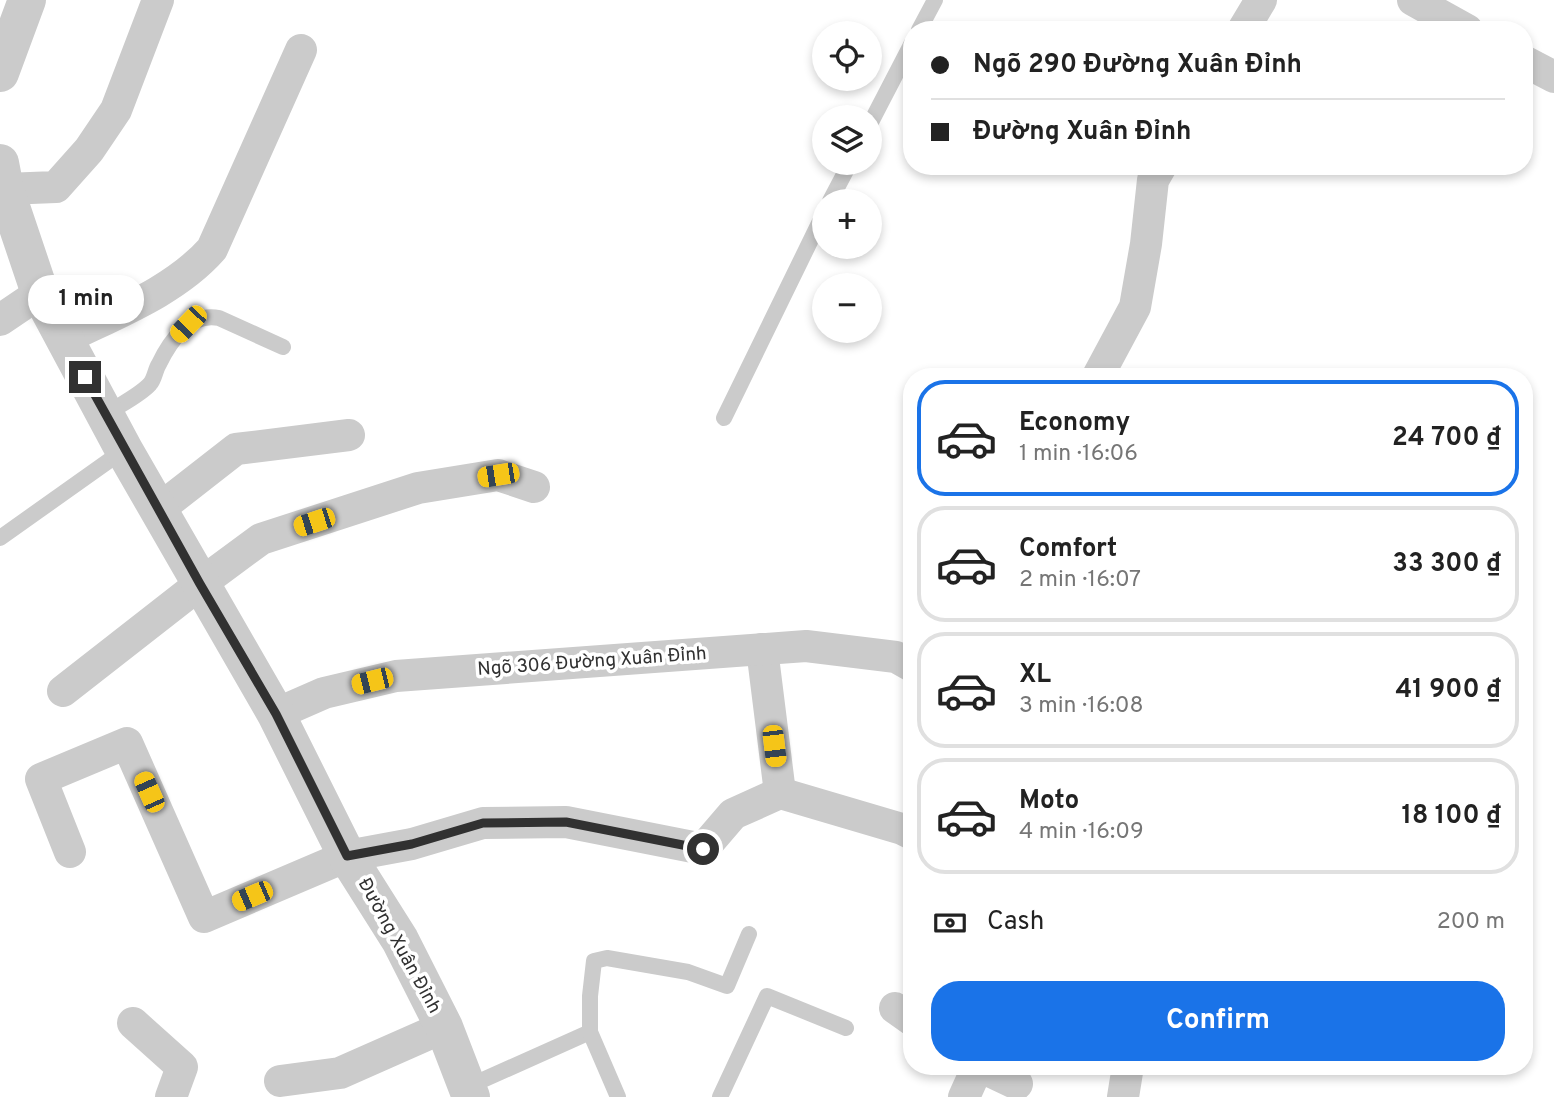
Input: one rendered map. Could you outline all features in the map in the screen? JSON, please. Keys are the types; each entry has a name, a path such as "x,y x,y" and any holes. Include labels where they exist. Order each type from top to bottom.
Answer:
{"street":[{"path":"0,72 27,0"},
{"path":"3,176 55,187 89,150 116,110 158,0"},
{"path":"1249,21 1261,0"},
{"path":"1413,0 1451,21"},
{"path":"64,339 162,289 200,262 212,249 301,50"},
{"path":"1533,66 1554,77"},
{"path":"1102,368 1135,307 1156,175"},
{"name":"Đường Xuân Đỉnh","path":"3,176 40,293 124,450 276,714 347,856 400,940 444,1027 469,1092"},
{"path":"0,320 40,293"},
{"path":"159,509 236,449 349,435"},
{"path":"64,691 261,539 418,488 498,475 534,486"},
{"name":"Ngõ 306 Đường Xuân Đỉnh","path":"276,714 324,693 396,676 806,646 896,657 903,661"},
{"path":"762,649 780,793"},
{"path":"70,852 41,779 127,743 204,916 347,856 412,844 483,823 566,822 703,849 733,814 780,793 903,830"},
{"path":"133,1023 183,1067 171,1097"},
{"path":"280,1082 340,1073 444,1027"},
{"path":"964,1097 974,1075"},
{"path":"998,1075 1017,1084"}],"lane":[{"path":"924,21 935,0"},
{"path":"880,105 903,60"},
{"path":"724,418 812,238"},
{"path":"105,415 150,384 159,363 176,337 188,324 199,318 219,318 283,347"},
{"path":"0,538 124,450"},
{"path":"618,1097 590,1032 594,961 607,958 688,972 727,986 749,934"},
{"path":"720,1097 766,996 846,1028"},
{"path":"469,1092 590,1032"}],"route":[{"path":"85,377 276,714 347,856 412,844 483,823 566,822 703,849"}]}
